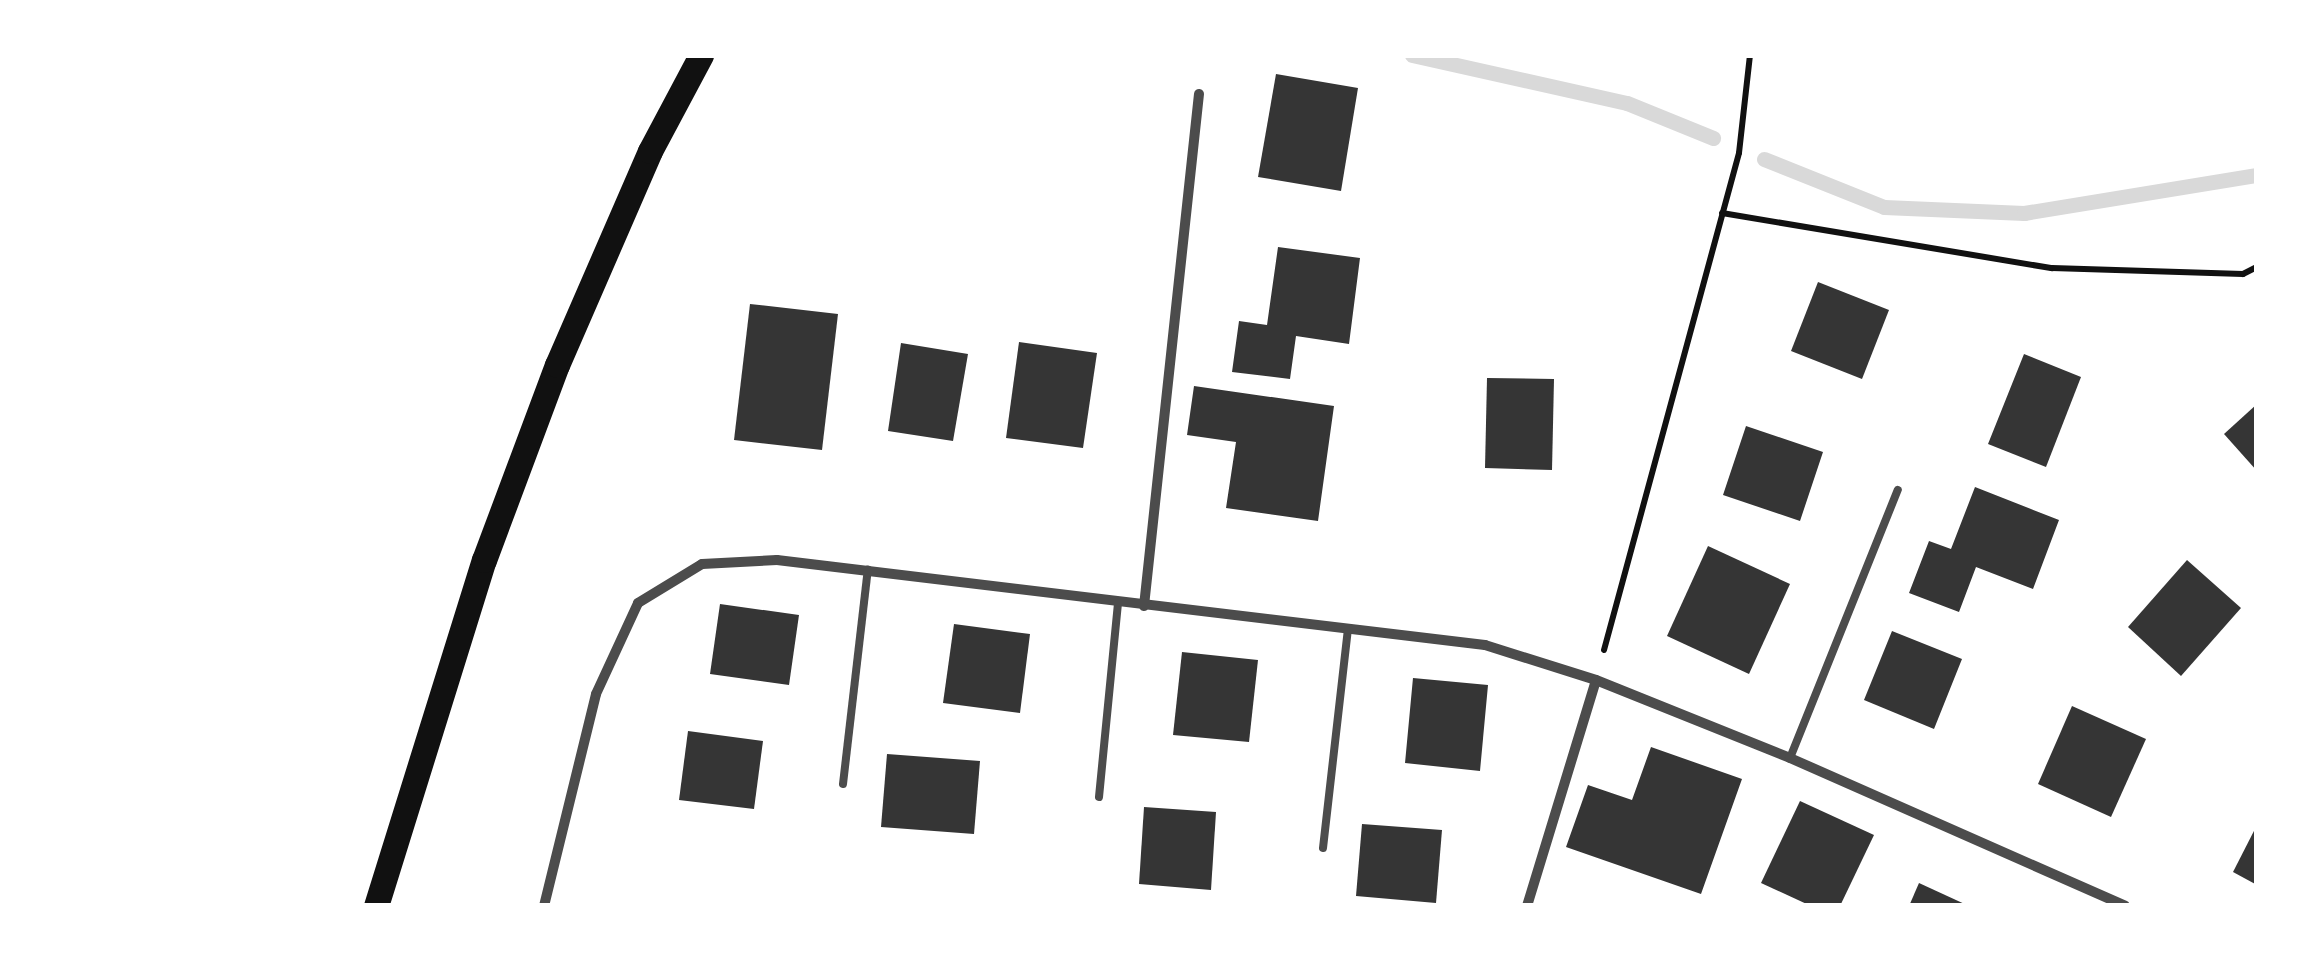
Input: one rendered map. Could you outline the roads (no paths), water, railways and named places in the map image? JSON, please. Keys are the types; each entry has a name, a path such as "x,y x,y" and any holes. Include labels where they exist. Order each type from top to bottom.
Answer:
{"main road":[{"path":"376,906 484,560 558,365 650,152 700,55"}],"street":[{"path":"1144,606 1199,94"},
{"path":"544,906 596,694 638,603 702,564 776,560 1485,645 1596,680 1790,758 2125,906"},
{"path":"1527,906 1596,680"}],"lane":[{"path":"1790,758 1898,490"},
{"path":"844,784 868,569"},
{"path":"1099,798 1118,604"},
{"path":"1323,848 1348,628"}],"waterway":[{"path":"1412,55 1627,103 1713,138"},
{"path":"1764,159 1884,207 2024,213 2257,175"}]}
